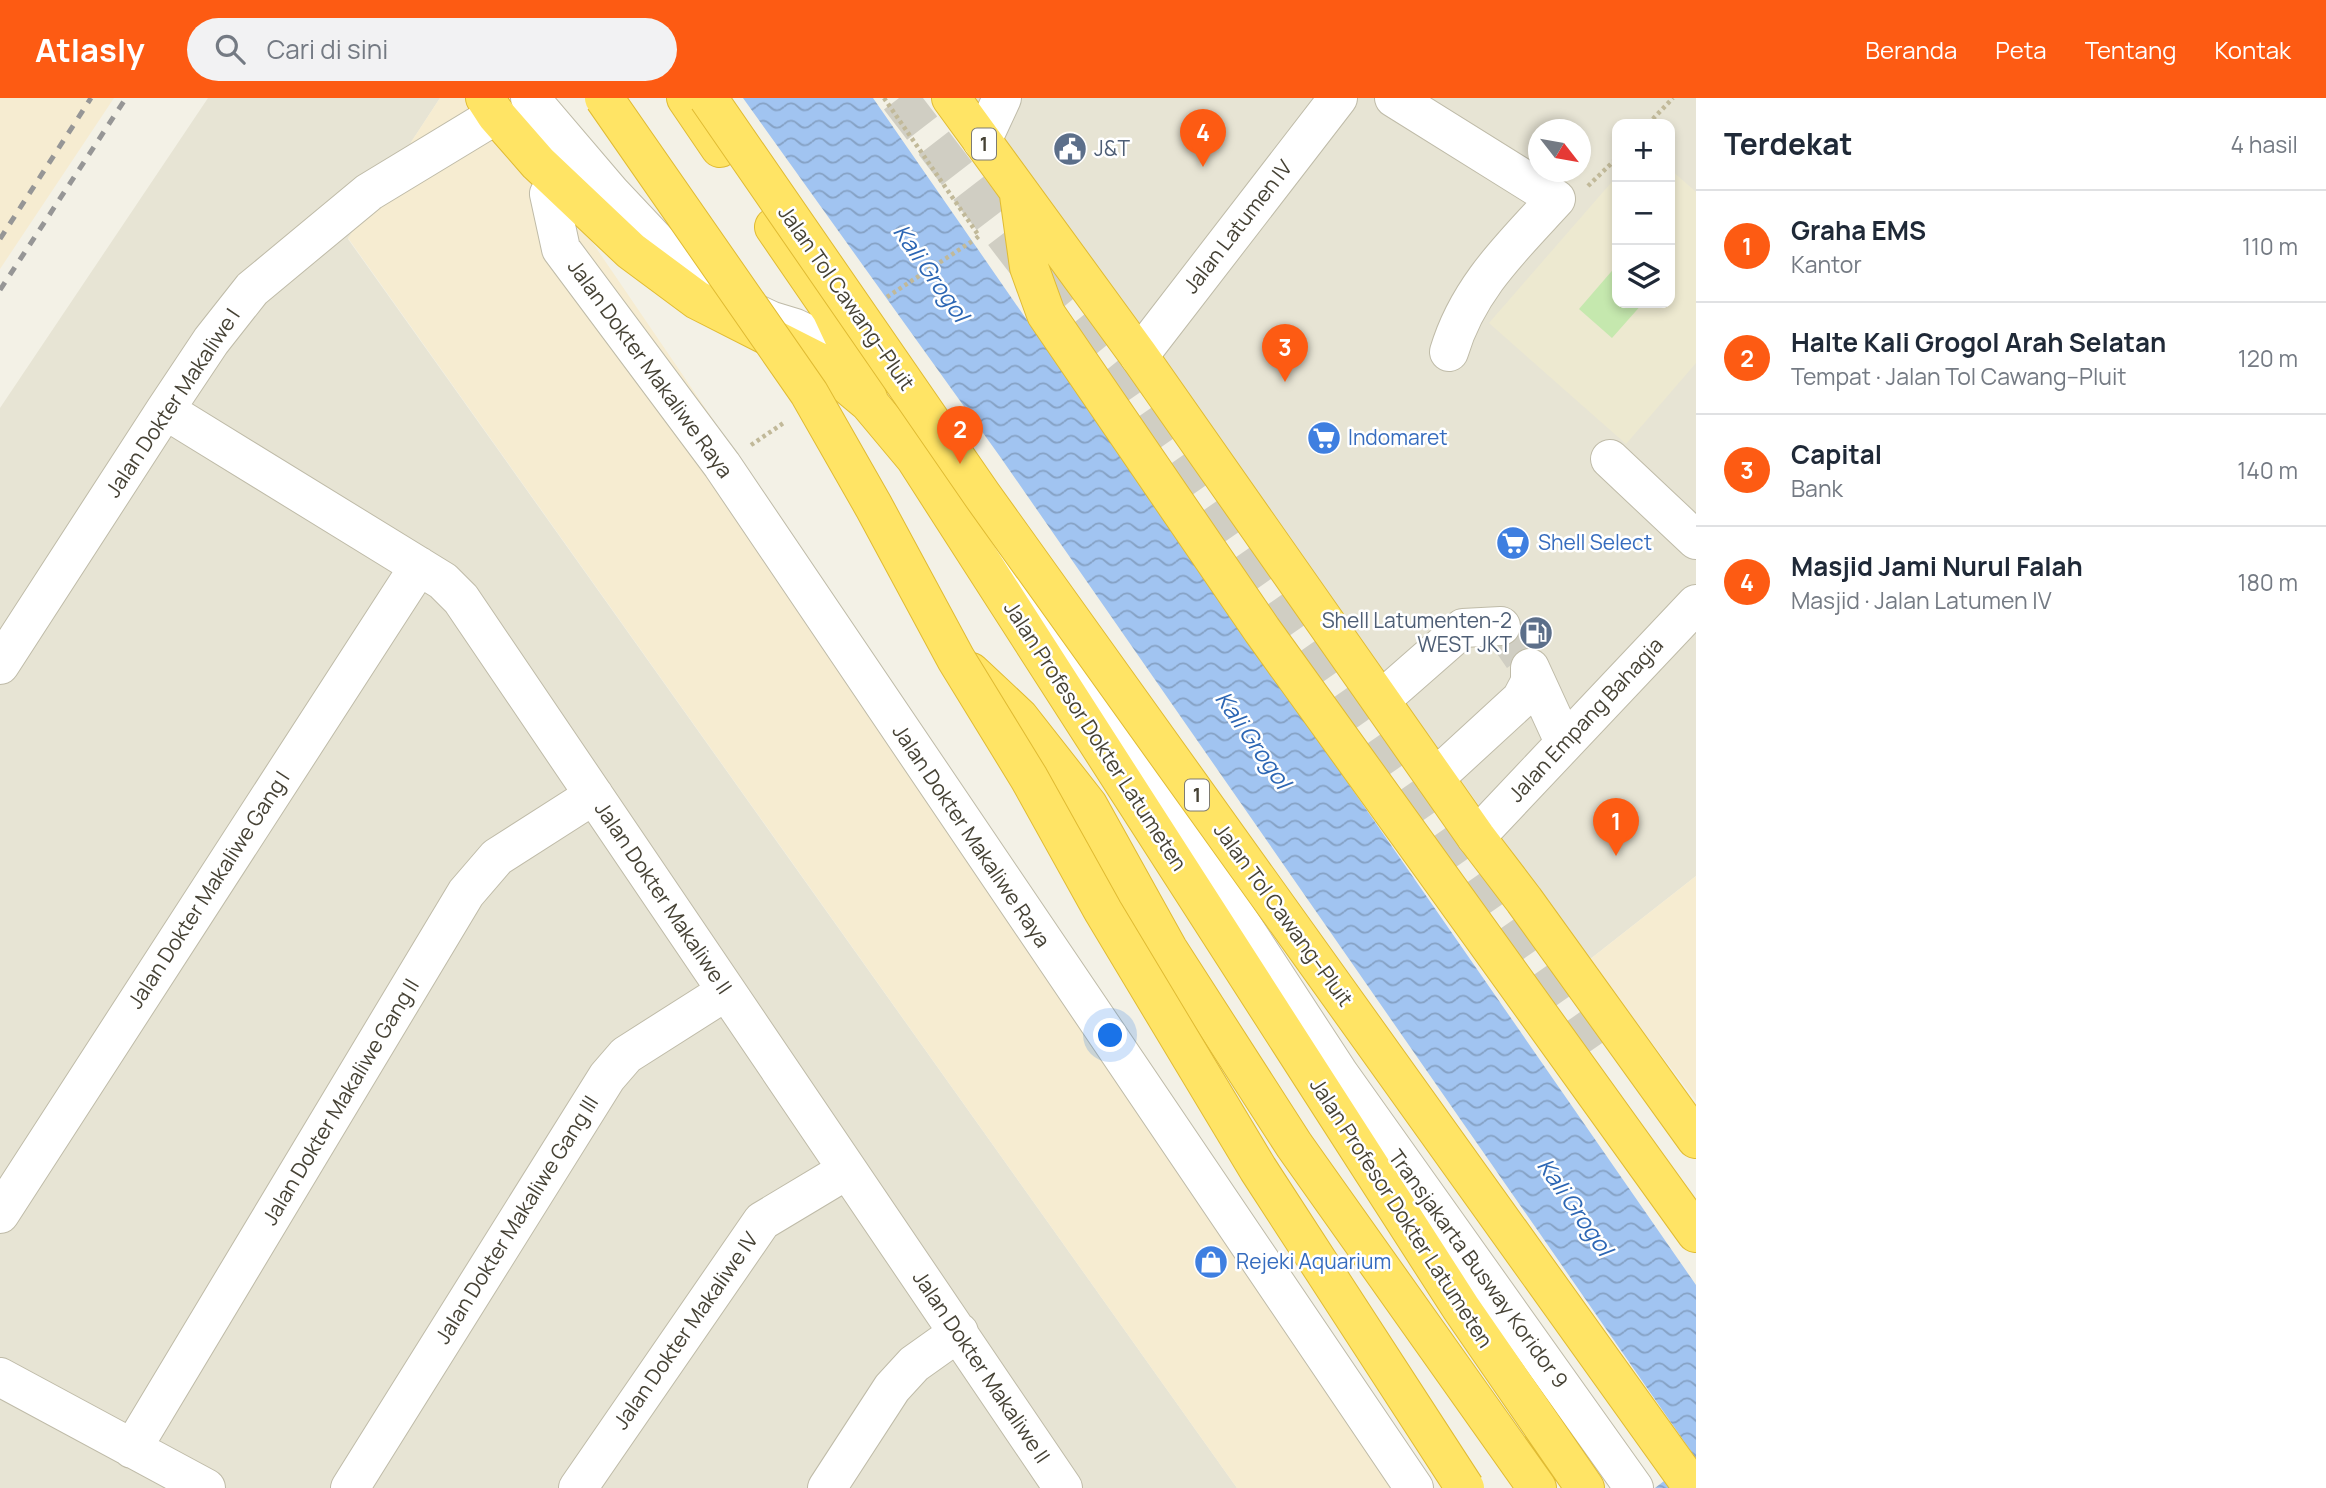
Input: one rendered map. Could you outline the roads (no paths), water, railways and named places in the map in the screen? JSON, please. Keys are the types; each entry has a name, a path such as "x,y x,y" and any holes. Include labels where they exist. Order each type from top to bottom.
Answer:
{"highway":[{"path":"604,98 809,393 956,659 1029,778 1103,911 1258,1169 1465,1488"},
{"path":"686,98 831,310 852,355 869,402"},
{"name":"Jalan Tol Cawang–Pluit","path":"708,98 982,495 1693,1488"},
{"name":"1","path":"951,98 1139,356 1382,699 1476,837 1696,1139"},
{"name":"Jalan Profesor Dokter Latumeten","path":"491,107 538,163 631,250 697,300 821,363 869,402 915,458 1572,1483"},
{"path":"1018,189 1029,267 1046,314 1262,630 1696,1233"},
{"path":"956,659 1019,717 1088,805 1168,949 1294,1145 1537,1488"}],"street":[{"name":"Transjakarta Busway Koridor 9","path":"530,98 611,193 676,262 712,293 852,355 891,394 935,456 1338,1072 1625,1475"},
{"path":"982,141 1002,98"},
{"name":"Jalan Latumen IV","path":"1139,356 1338,98"},
{"path":"1394,98 1556,199 1469,301 1449,352"},
{"name":"Jalan Dokter Makaliwe I","path":"0,665 164,410 211,341 252,289 369,192 491,107"},
{"name":"Jalan Dokter Makaliwe Raya","path":"558,182 549,194 561,248 722,465 1413,1488"},
{"name":"Jalan Dokter Makaliwe II","path":"164,410 443,581 461,599 1063,1488"},
{"path":"1610,459 1696,540"},
{"name":"Jalan Dokter Makaliwe Gang I","path":"0,1214 419,566"},
{"name":"Jalan Empang Bahagia","path":"1476,837 1696,604"},
{"path":"1382,699 1463,628 1502,626"},
{"path":"1436,778 1521,699 1530,682 1530,668 1564,742"},
{"name":"Jalan Dokter Makaliwe Gang II","path":"132,1449 466,893 497,857 594,795"},
{"name":"Jalan Dokter Makaliwe Gang III","path":"350,1488 607,1077 626,1055 725,992"},
{"name":"Jalan Dokter Makaliwe IV","path":"578,1488 762,1221 847,1170"},
{"path":"827,1488 892,1388 914,1364 959,1332"},
{"path":"0,1377 206,1488"}],"water":[{"name":"Kali Grogol","path":"743,98 873,98 1696,1285 1696,1488 1655,1488 1695,1457 1001,458"}],"tunnel":[{"path":"899,98 1029,267 1118,376 1594,1060"},
{"path":"1501,626 1530,668"}],"railway":[{"path":"0,239 91,98"},
{"path":"0,290 126,98"}],"place":[{"name":"J&T","path":"1070,149"},
{"name":"Masjid Jami Nurul Falah","path":"1203,167"},
{"name":"Capital","path":"1285,382"},
{"name":"Indomaret","path":"1324,438"},
{"name":"Halte Kali Grogol Arah Selatan","path":"960,464"},
{"name":"Shell Select","path":"1513,543"},
{"name":"Shell Latumenten-2 WEST JKT","path":"1536,633"},
{"name":"Graha EMS","path":"1616,856"},
{"name":"Rejeki Aquarium","path":"1211,1262"}]}
